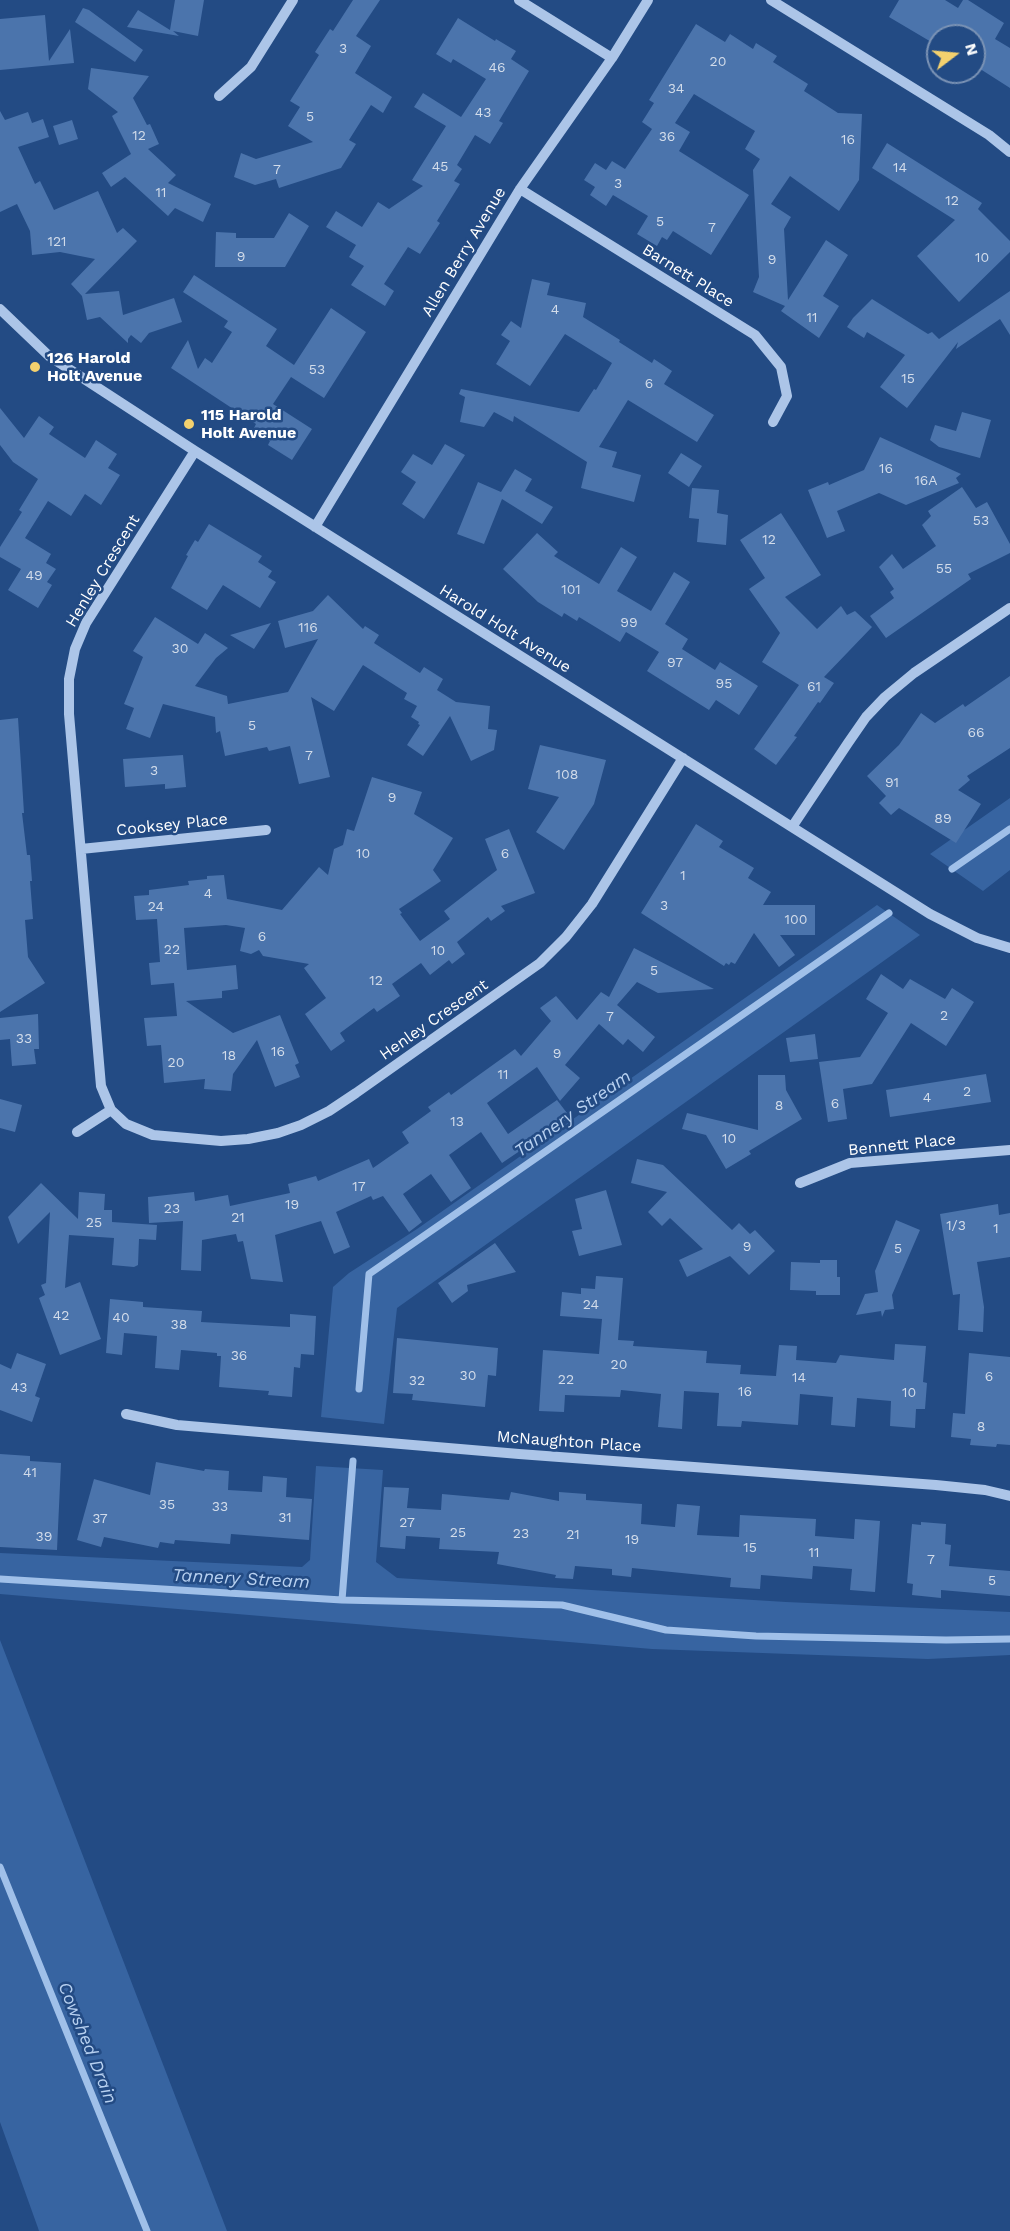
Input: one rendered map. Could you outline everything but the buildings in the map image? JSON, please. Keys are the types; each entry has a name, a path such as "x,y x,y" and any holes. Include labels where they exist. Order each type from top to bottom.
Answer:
{"street":[{"path":"219,96 250,67 293,0"},
{"path":"519,0 612,58"},
{"name":"Allen Berry Avenue","path":"315,527 520,189 612,58 648,0"},
{"path":"771,0 988,135 1010,152"},
{"name":"Barnett Place","path":"520,189 755,335 781,367 788,396 773,422"},
{"name":"Harold Holt Avenue","path":"0,309 49,356 315,527 946,922 977,938 1010,948"},
{"name":"Henley Crescent","path":"195,451 86,623 75,649 69,679 69,714 101,1086 111,1110 126,1124 153,1135 221,1141 278,1133 329,1111 540,963 566,937 592,904 683,758"},
{"path":"792,827 866,717 885,697 914,673 1010,608"},
{"name":"Cooksey Place","path":"81,849 266,830"},
{"path":"77,1132 111,1110"},
{"name":"Bennett Place","path":"800,1183 850,1163 1010,1149"},
{"name":"McNaughton Place","path":"126,1414 177,1425 519,1454 936,1485 986,1490 1010,1496"}],"shaded area":[{"path":"1010,798 1010,870 983,891 930,854"},
{"path":"877,905 920,935 397,1308 384,1424 321,1417 333,1287 349,1273 417,1229"},
{"path":"316,1466 383,1470 376,1562 397,1578 786,1602 1010,1612 1010,1655 928,1659 652,1649 0,1594 0,1553 302,1567 310,1560"},
{"path":"0,1640 227,2231 39,2231 0,2122"}],"waterway":[{"name":"Tannery Stream","path":"952,869 1010,829"},
{"name":"Tannery Stream","path":"359,1389 369,1274 889,913"},
{"name":"Tannery Stream","path":"342,1600 353,1461"},
{"path":"0,1579 342,1600 562,1605 666,1630 756,1636 1010,1639"},
{"name":"Cowshed Drain","path":"0,1867 147,2231"}],"place":[{"name":"126 Harold Holt Avenue","path":"35,367"},
{"name":"115 Harold Holt Avenue","path":"189,424"}]}
